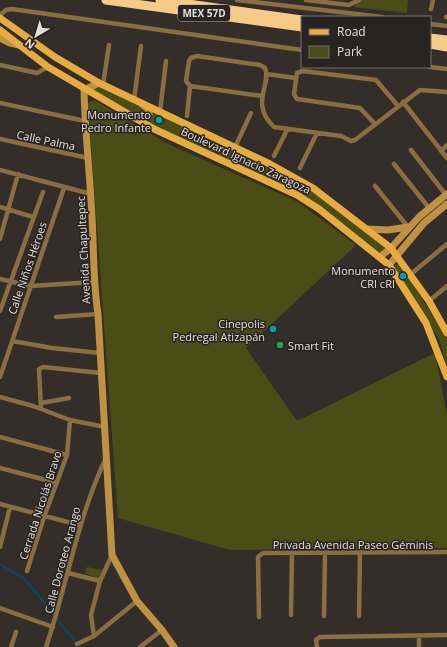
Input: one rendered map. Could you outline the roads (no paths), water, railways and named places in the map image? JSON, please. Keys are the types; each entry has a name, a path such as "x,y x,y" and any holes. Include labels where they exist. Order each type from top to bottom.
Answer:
{"highway":[{"name":"MEX 57D","path":"106,0 301,27"},
{"name":"MEX 57D","path":"160,0 301,20"},
{"path":"431,38 447,40"},
{"path":"431,44 447,47"}],"main road":[{"name":"Boulevard Ignacio Zaragoza","path":"0,18 54,56 101,84 296,177 368,228 391,248 429,301 447,333"},
{"name":"Boulevard Ignacio Zaragoza","path":"0,30 48,67 84,90 132,117 167,136 296,195 319,209 389,265 426,323 445,366 447,377"}],"street":[{"path":"237,0 373,16"},
{"path":"306,0 349,5 359,0"},
{"path":"431,10 433,0"},
{"path":"0,14 6,10 12,9 301,50"},
{"path":"431,24 447,26"},
{"path":"0,38 10,43 19,45"},
{"path":"84,90 101,84 109,45"},
{"path":"132,117 143,118 150,114 148,109 137,101 141,46"},
{"path":"262,96 190,86 186,81 189,61 193,56 260,65 265,68 266,74 262,96 262,106 273,125 287,130 341,136 353,141 420,90 425,89 447,92"},
{"path":"160,112 166,61"},
{"path":"0,65 37,73 48,67"},
{"path":"431,67 447,69"},
{"path":"375,124 360,108 297,100 294,94 298,73 303,71 374,80 379,82 398,106"},
{"path":"266,74 296,78"},
{"path":"187,116 190,86"},
{"name":"Avenida Chapultepec","path":"84,90 91,194 93,282 98,314 112,555"},
{"path":"403,102 447,158"},
{"path":"0,103 85,121"},
{"path":"235,147 251,113"},
{"path":"274,156 287,130"},
{"path":"300,168 317,133"},
{"name":"Calle Palma","path":"0,139 88,158"},
{"path":"441,151 447,145"},
{"path":"380,257 391,248 408,227 446,194 411,150"},
{"path":"394,164 429,208"},
{"path":"0,170 91,194"},
{"path":"0,240 18,174"},
{"path":"375,186 408,227"},
{"name":"Calle Niños Héroes","path":"0,377 64,188"},
{"path":"0,311 43,192"},
{"path":"389,265 424,223 447,204"},
{"path":"0,208 33,217"},
{"path":"368,228 388,230 408,227"},
{"path":"411,274 447,244"},
{"path":"0,279 31,286 93,282"},
{"path":"429,301 447,286"},
{"path":"56,317 98,314"},
{"path":"12,341 52,348 100,353"},
{"path":"41,410 39,369 43,367 102,373"},
{"path":"0,397 70,420 105,427"},
{"path":"41,403 69,398"},
{"name":"Cerrada Nicolás Bravo","path":"28,571 44,517 67,455 70,420"},
{"path":"0,437 67,455"},
{"name":"Calle Doroteo Arango","path":"46,647 60,605 79,525 95,482 107,456"},
{"path":"0,468 57,483"},
{"path":"0,504 44,517 79,525"},
{"path":"0,547 10,507"},
{"path":"359,616 360,552"},
{"name":"Privada Avenida Paseo Géminis","path":"259,617 260,554 447,552"},
{"path":"291,615 292,553"},
{"path":"324,616 325,553"},
{"path":"94,636 91,615 100,581 112,555"},
{"path":"112,555 137,601 162,630 174,647"},
{"path":"68,572 100,581"},
{"path":"77,644 94,636 137,601"},
{"path":"0,608 53,626"},
{"path":"140,647 162,630"},
{"path":"11,647 16,632"},
{"path":"419,635 419,647"},
{"path":"316,647 316,640 320,637 447,635"}],"waterway":[{"path":"1,565 25,579 79,647"}],"place":[{"name":"Monumento Pedro Infante","path":"159,120"},
{"name":"Monumento CRI cRI","path":"403,276"},
{"name":"Cinepolis Pedregal Atizapán","path":"273,329"},
{"name":"Smart Fit","path":"280,345"}]}
